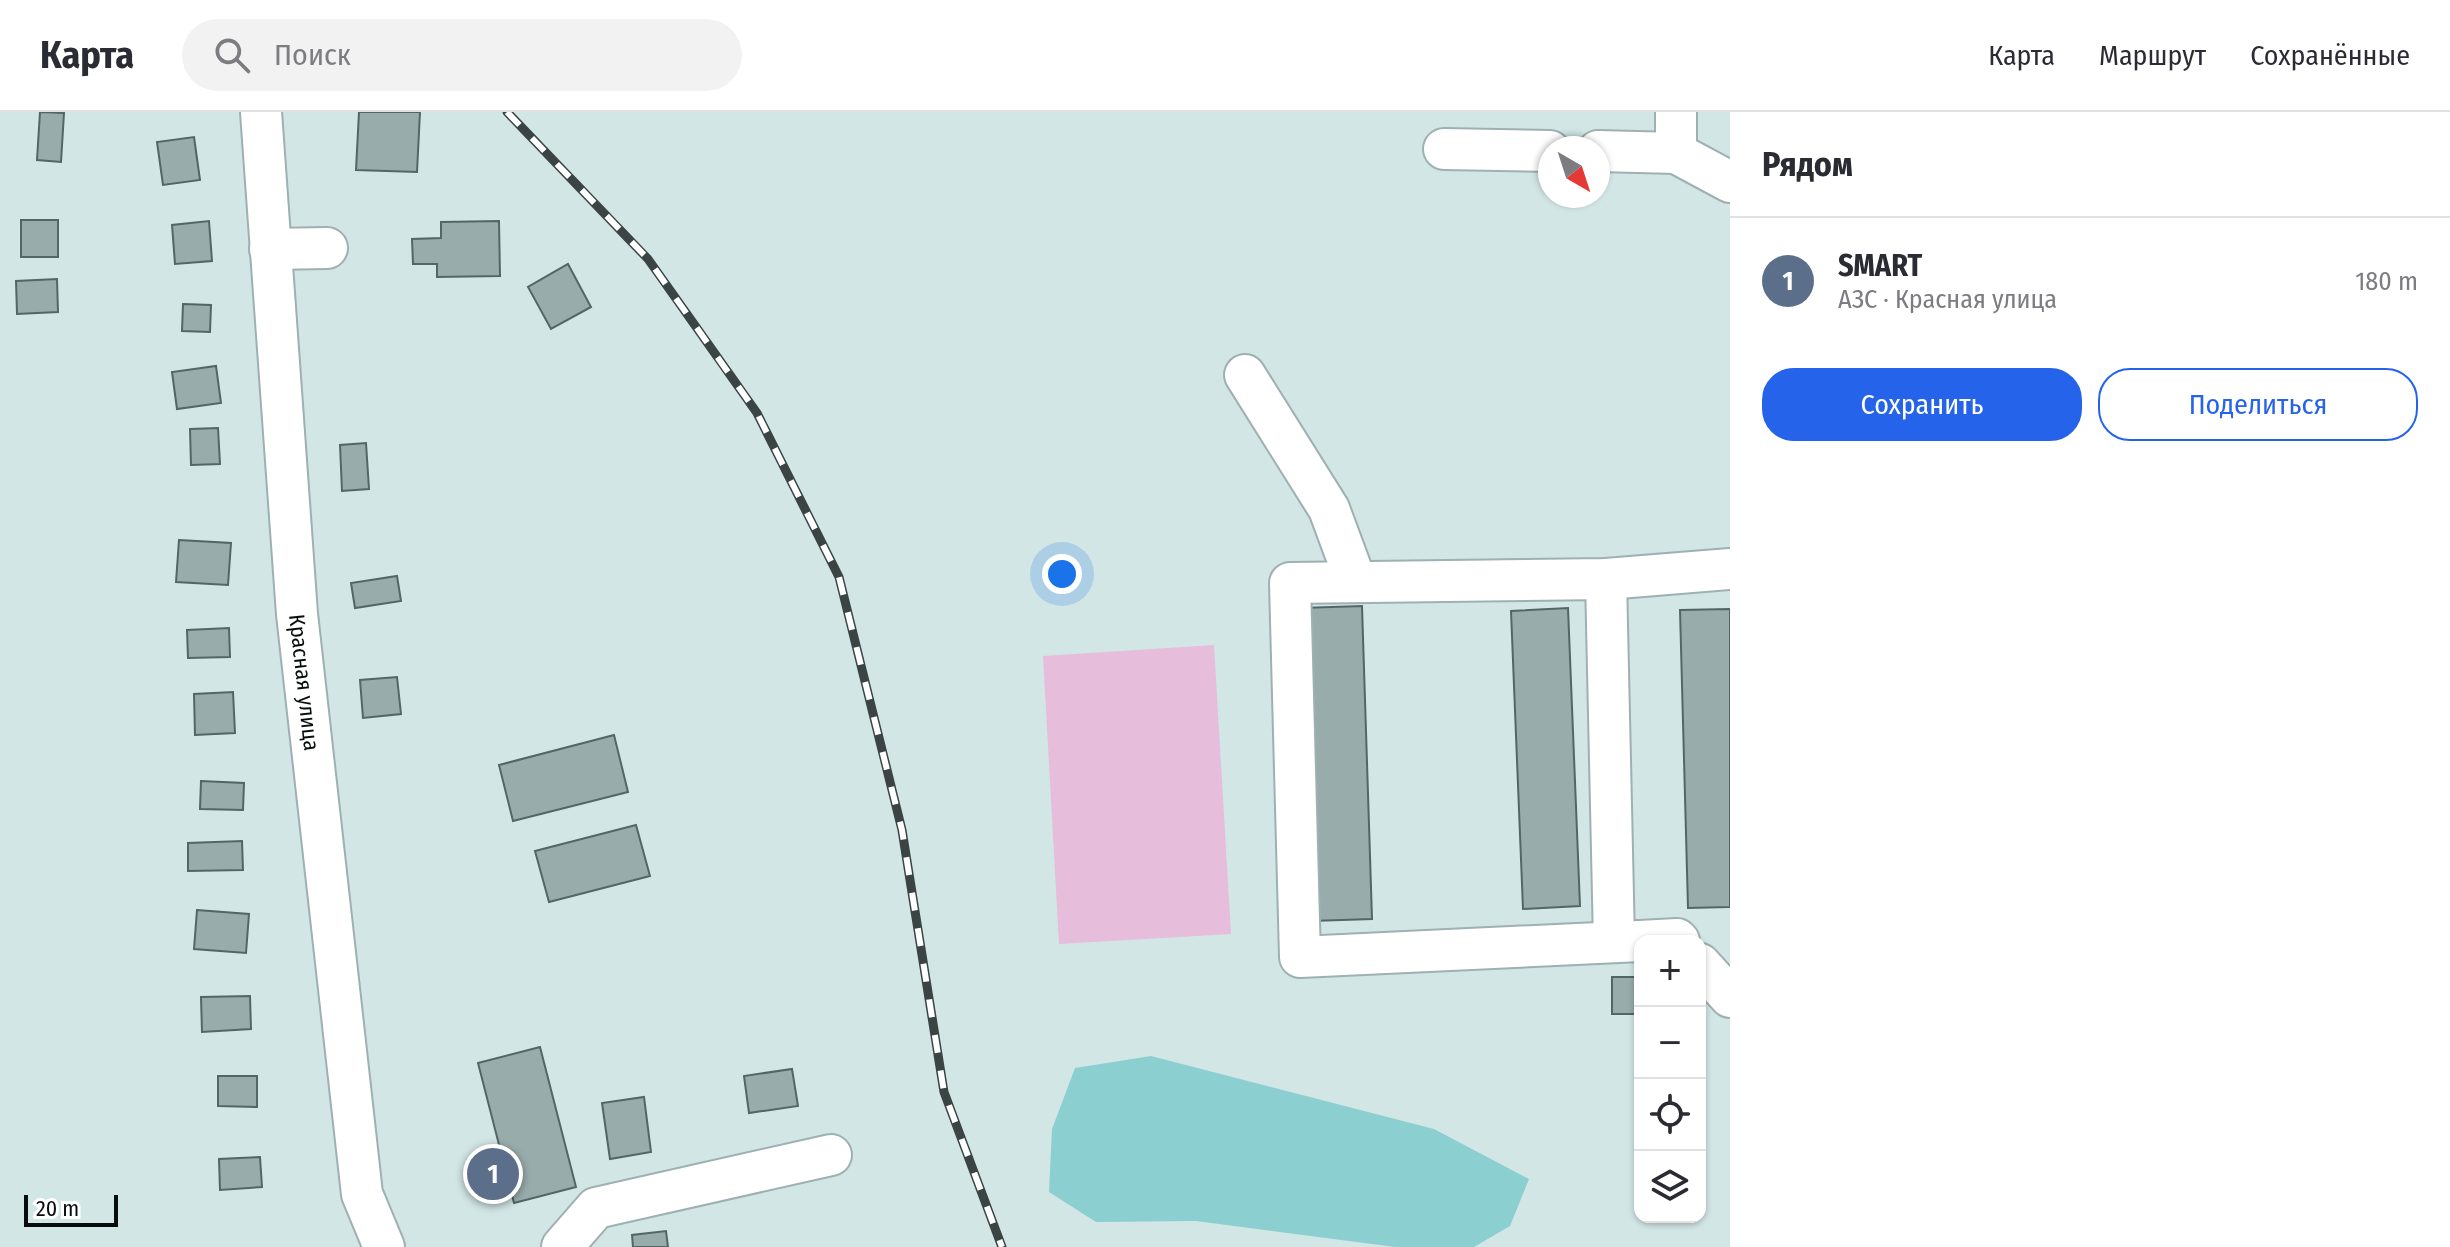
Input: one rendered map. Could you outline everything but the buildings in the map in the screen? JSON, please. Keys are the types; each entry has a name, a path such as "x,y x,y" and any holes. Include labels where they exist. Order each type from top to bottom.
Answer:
{"street":[{"name":"Красная улица","path":"261,112 297,614 362,1194 384,1247"},
{"path":"1676,112 1676,153"},
{"path":"1444,149 1538,151"},
{"path":"1610,151 1676,153 1730,182"},
{"path":"270,249 327,248"},
{"path":"1245,375 1329,509 1356,582"},
{"path":"1606,579 1631,941 1300,957 1290,583 1606,579 1730,569"},
{"path":"1706,971 1730,997"},
{"path":"562,1247 596,1208 831,1155"}],"shaded area":[{"path":"1214,645 1231,934 1059,944 1043,656"}],"water":[{"path":"1151,1056 1434,1129 1529,1179 1510,1226 1474,1247 1395,1247 1196,1221 1096,1222 1049,1192 1052,1129 1075,1068"}],"railway":[{"path":"507,112 648,259 757,413 839,577 902,830 944,1092 1002,1247"}],"place":[{"name":"SMART","path":"493,1174"}]}
